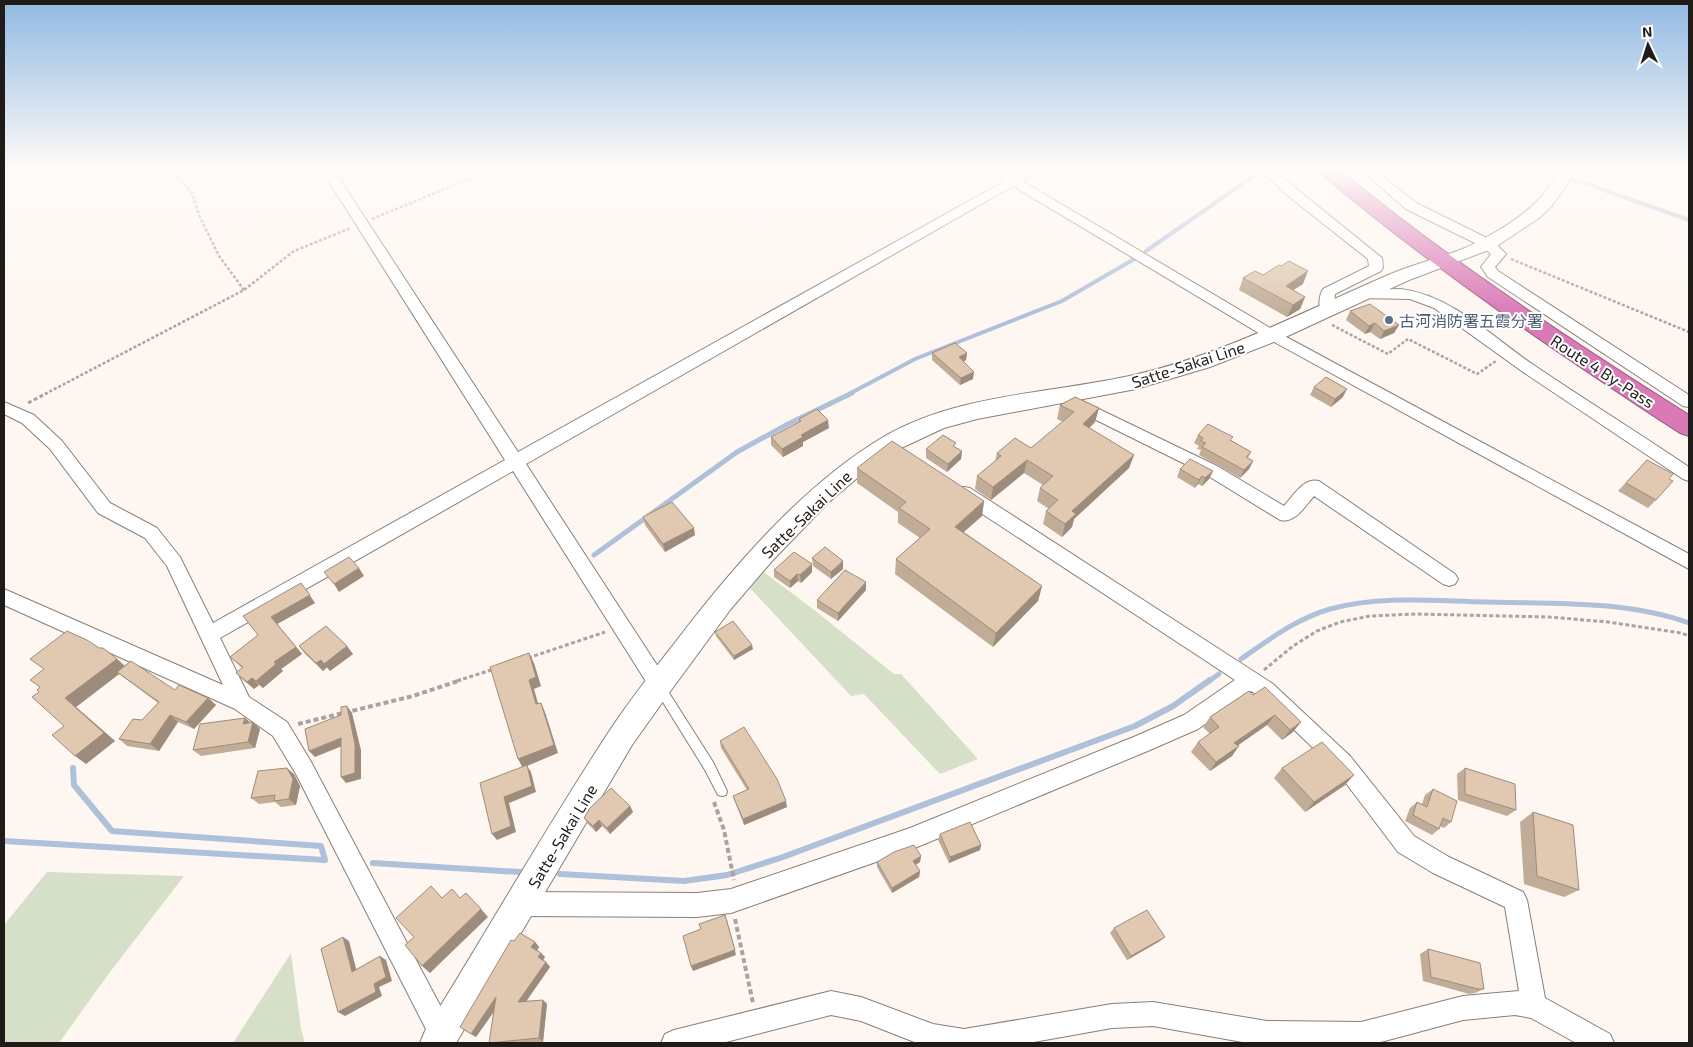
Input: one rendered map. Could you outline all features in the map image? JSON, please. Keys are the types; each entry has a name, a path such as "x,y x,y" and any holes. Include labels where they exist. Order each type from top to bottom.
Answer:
{"highway":[{"name":"Route 4 By-Pass","path":"1386,218 1689,411"},
{"name":"Route 4 By-Pass","path":"1405,218 1449,258 1560,344 1689,427"}],"main road":[{"name":"Satte-Sakai Line","path":"440,1039 622,736 721,603 763,554 821,496 854,468 897,449 912,432 937,422 977,411 1062,396 1167,374 1204,362 1322,314 1361,294 1449,258 1493,249 1529,218"}],"street":[{"path":"359,218 659,685"},
{"path":"209,635 947,218"},
{"path":"1077,218 1272,335 1689,562"},
{"path":"1322,314 1328,292 1376,268 1375,258 1324,218"},
{"path":"1434,218 1493,249 1488,267 1493,274 1689,402"},
{"path":"1361,294 1408,293 1424,297 1439,304 1508,354 1689,475"},
{"path":"1062,396 1211,470 1286,515 1313,486 1450,578"},
{"path":"8,410 28,420 56,444 104,508 151,533 174,562 242,703"},
{"path":"946,482 1266,690 1343,763 1406,844 1441,865 1515,900 1534,1006"},
{"path":"4,597 242,703 280,729 303,767 440,1039"},
{"path":"521,904 697,905 733,894 910,839 1143,743 1191,722 1251,680"},
{"path":"674,1043 831,1003 862,1009 933,1037 964,1042 1112,1016 1153,1014 1267,1034 1361,1034 1463,1008 1515,1002 1534,1006 1601,1043"}],"lane":[{"path":"659,685 709,766 722,791"}],"path":[{"path":"200,218 219,256 244,290"},
{"path":"8,410 244,290 294,251 375,218"},
{"path":"1493,249 1639,313 1689,332"},
{"path":"1322,314 1388,354 1408,339 1477,374 1508,354"},
{"path":"1251,680 1298,643 1326,627 1359,618 1396,614 1503,615 1581,619 1681,633 1689,636"},
{"path":"527,658 621,627"},
{"path":"280,729 413,696 498,668"},
{"path":"713,800 724,830 730,859 733,894 756,1022"}],"green space":[{"path":"761,570 894,674 901,674 978,759 940,774 864,694 851,696 748,586"},
{"path":"47,872 184,876 107,976 59,1043 4,1043 4,925"},
{"path":"291,953 301,1029 305,1043 233,1043"}],"building":[{"path":"1289,261 1308,271 1286,286 1305,297 1293,305 1243,278 1255,271 1263,275"},
{"path":"1370,304 1399,325 1384,331 1375,323 1369,326 1350,311"},
{"path":"955,343 967,353 959,357 974,372 961,378 932,353"},
{"path":"1326,377 1347,389 1335,399 1314,387"},
{"path":"1075,397 1099,408 1083,424 1134,455 1072,511 1076,514 1065,524 1046,511 1058,500 1040,488 1053,476 1027,460 993,487 977,476 1001,456 997,453 1015,438 1031,448 1074,412 1060,405"},
{"path":"817,409 828,420 801,435 803,437 782,449 771,437 801,421 799,419"},
{"path":"1208,424 1233,437 1230,440 1251,452 1246,457 1253,461 1244,470 1202,447 1206,443 1201,441 1203,438 1198,435"},
{"path":"943,435 956,443 953,446 962,451 948,464 926,449"},
{"path":"892,441 984,501 955,527 1042,586 996,633 896,559 930,529 899,508 906,502 857,468"},
{"path":"1190,459 1213,471 1205,478 1202,476 1199,480 1180,469"},
{"path":"1647,460 1673,474 1669,479 1673,481 1656,500 1626,483"},
{"path":"672,502 694,528 663,544 643,517"},
{"path":"825,547 843,561 831,572 812,558"},
{"path":"794,552 812,564 790,581 774,570"},
{"path":"349,557 359,568 334,584 324,572"},
{"path":"845,570 866,582 838,613 817,600"},
{"path":"301,583 310,595 271,617 296,647 274,662 276,664 256,681 252,678 247,682 236,673 243,667 230,657 258,635 243,616"},
{"path":"733,621 752,645 734,656 715,632"},
{"path":"326,626 347,646 324,664 321,660 316,663 299,646"},
{"path":"67,631 99,648 103,648 117,659 65,698 104,733 75,756 52,735 64,726 32,697 39,692 37,690 40,687 30,680 44,669 30,659"},
{"path":"529,653 536,677 529,680 536,704 541,703 554,745 518,759 490,667"},
{"path":"131,661 175,690 179,685 208,698 186,722 170,715 150,744 119,739 133,719 142,720 159,702 117,672"},
{"path":"1265,687 1301,722 1290,730 1275,715 1234,743 1239,746 1216,762 1198,742 1219,727 1210,717 1249,691 1253,695"},
{"path":"347,706 355,744 355,773 341,777 341,738 309,751 305,729 341,715 341,707"},
{"path":"245,718 243,724 253,722 248,742 193,750 200,724"},
{"path":"744,727 777,779 786,801 743,819 733,796 749,789 720,741"},
{"path":"1322,742 1354,775 1314,802 1282,768"},
{"path":"527,765 532,786 504,797 511,826 492,834 480,783"},
{"path":"287,768 293,779 289,799 274,801 275,795 251,798 258,771"},
{"path":"1465,768 1515,784 1516,810 1465,794"},
{"path":"611,788 630,806 607,828 599,820 593,826 584,818 590,808"},
{"path":"1433,789 1457,801 1451,822 1443,818 1439,829 1413,815 1417,802 1427,807"},
{"path":"1533,812 1573,825 1579,890 1537,876"},
{"path":"970,822 981,845 950,857 940,834"},
{"path":"914,845 921,856 913,861 920,871 892,888 877,862 894,852"},
{"path":"431,886 442,898 452,889 460,898 466,893 481,909 422,966 405,945 414,937 396,918"},
{"path":"1147,910 1165,937 1131,956 1114,928"},
{"path":"725,915 735,950 691,966 683,936 701,929 699,924"},
{"path":"520,933 535,942 531,947 541,953 538,957 546,962 518,1002 543,1000 539,1038 489,1043 496,997 471,1034 460,1027 511,940 514,941"},
{"path":"343,937 352,972 380,956 386,977 374,984 376,992 338,1012 321,949"},
{"path":"1428,949 1480,963 1484,989 1431,977"}],"waterway":[{"path":"1146,251 1194,218"},
{"path":"1683,218 1689,220"},
{"path":"849,394 915,359 1062,301 1136,258"},
{"path":"594,555 737,452 788,424 852,393"},
{"path":"1241,659 1284,630 1318,613 1349,605 1388,600 1563,603 1640,610 1689,623"},
{"path":"1209,681 1219,674"},
{"path":"560,874 684,881 727,875 783,857 1135,726 1173,706 1210,680"},
{"path":"4,841 325,860 321,846 112,831 74,785 73,768"},
{"path":"373,863 520,872"}],"place":[{"name":"古河消防署五霞分署","path":"1389,320"}]}
